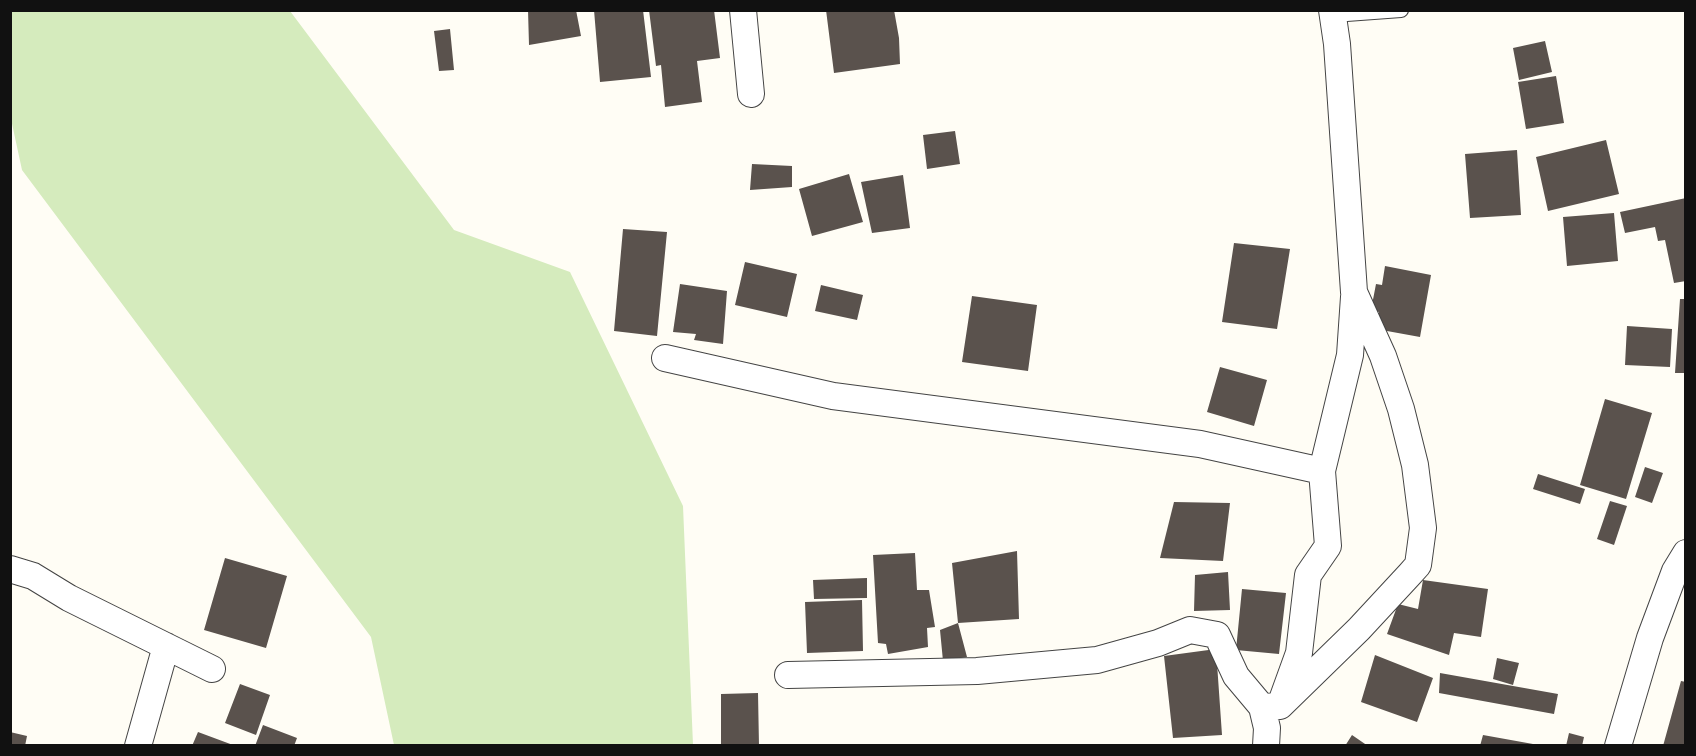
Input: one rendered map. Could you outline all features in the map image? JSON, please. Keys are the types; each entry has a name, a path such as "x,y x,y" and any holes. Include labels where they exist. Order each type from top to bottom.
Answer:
{"street":[{"path":"743,10 751,94"},
{"path":"1266,746 1271,706 1299,653 1308,575 1328,546 1322,471 1350,356 1354,292 1333,13"},
{"path":"1271,706 1359,629 1418,565 1423,528 1415,465 1401,409 1383,356 1354,292"},
{"path":"665,358 833,396 1200,444 1322,471"},
{"path":"1618,746 1650,638 1675,571 1686,553"},
{"path":"10,568 33,576 69,598 212,669"},
{"path":"788,675 977,671 1097,660 1158,643 1190,630 1217,635 1236,676 1271,706"},
{"path":"138,746 166,646"}],"lane":[{"path":"1333,13 1401,10"}],"green space":[{"path":"10,11 290,11 454,230 570,272 683,506 693,745 394,745 371,637 22,170 11,119"}],"building":[{"path":"528,10 576,10 581,36 529,45"},
{"path":"594,10 643,10 651,77 600,82"},
{"path":"649,10 714,10 720,58 697,61 702,102 665,107 661,65 656,66"},
{"path":"826,10 894,10 899,38 900,64 834,73"},
{"path":"450,29 454,70 439,71 434,31"},
{"path":"1545,41 1552,72 1519,80 1513,48"},
{"path":"1556,76 1564,123 1526,129 1518,82"},
{"path":"955,131 960,164 927,169 923,135"},
{"path":"1606,140 1619,194 1548,211 1536,157"},
{"path":"1517,150 1521,215 1470,218 1465,154"},
{"path":"752,164 792,166 792,187 750,190"},
{"path":"849,174 863,222 812,236 799,189"},
{"path":"903,175 910,228 872,233 861,182"},
{"path":"1686,198 1686,281 1674,283 1665,240 1658,241 1655,227 1625,233 1620,212"},
{"path":"1614,213 1618,261 1567,266 1563,217"},
{"path":"623,229 667,232 657,336 614,331"},
{"path":"1234,243 1290,249 1277,329 1222,322"},
{"path":"745,262 797,274 787,317 735,305"},
{"path":"1385,266 1431,275 1420,337 1376,329 1379,312 1371,310 1376,284 1382,285"},
{"path":"680,284 727,291 723,344 694,340 696,334 673,332"},
{"path":"821,285 863,295 857,320 815,311"},
{"path":"972,296 1037,305 1028,371 962,362"},
{"path":"1680,299 1686,299 1686,373 1675,373"},
{"path":"1627,326 1672,329 1670,367 1625,365"},
{"path":"1220,367 1267,380 1254,426 1207,412"},
{"path":"1605,399 1652,413 1626,499 1580,485"},
{"path":"1645,467 1663,473 1652,503 1635,497"},
{"path":"1538,474 1585,489 1580,504 1533,489"},
{"path":"1610,501 1627,506 1614,545 1597,539"},
{"path":"1174,502 1230,503 1223,561 1160,558"},
{"path":"1017,551 1019,619 958,623 952,563"},
{"path":"915,553 917,590 929,590 935,627 927,628 928,647 888,654 886,644 878,643 873,555"},
{"path":"225,558 287,576 266,648 204,630"},
{"path":"1228,572 1230,610 1194,611 1195,575"},
{"path":"867,578 867,598 814,599 813,580"},
{"path":"1423,580 1488,589 1481,637 1454,633 1449,655 1387,634 1398,604 1418,609"},
{"path":"1242,589 1286,593 1279,654 1236,650"},
{"path":"862,600 863,651 807,653 805,602"},
{"path":"958,623 967,657 943,661 940,630"},
{"path":"1216,649 1222,735 1173,738 1164,656"},
{"path":"1375,655 1433,678 1417,722 1361,702"},
{"path":"1497,658 1519,663 1513,685 1493,679"},
{"path":"1440,673 1558,694 1554,714 1439,693"},
{"path":"1681,681 1686,682 1686,746 1663,746"},
{"path":"240,684 270,695 256,735 225,723"},
{"path":"758,693 759,746 721,746 721,694"},
{"path":"263,725 297,738 294,746 255,746"},
{"path":"10,732 27,736 25,746 10,746"},
{"path":"198,732 233,745 233,746 192,746"},
{"path":"1569,733 1584,737 1582,746 1566,746"},
{"path":"1352,735 1368,746 1345,746"},
{"path":"1483,735 1533,744 1533,746 1480,746"}]}
